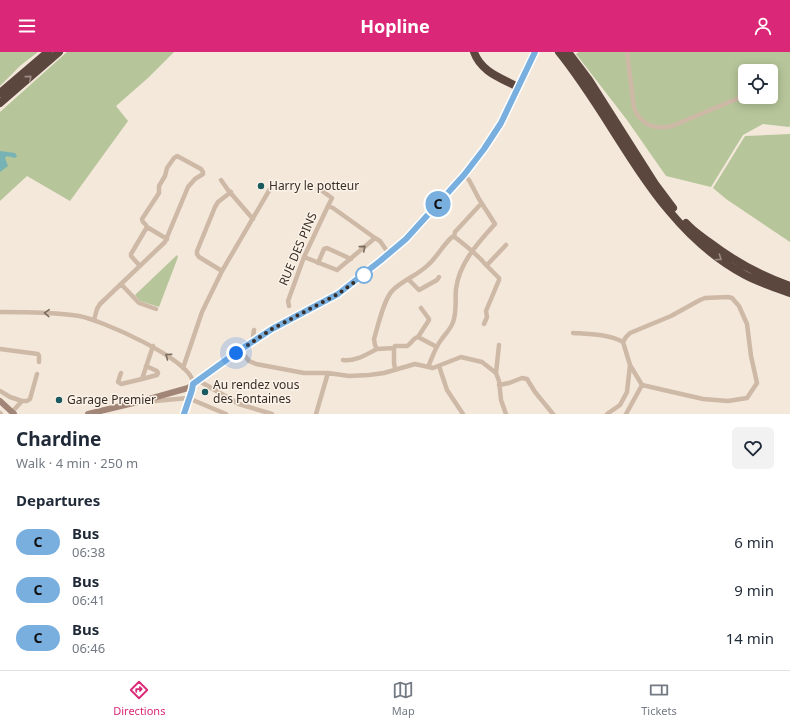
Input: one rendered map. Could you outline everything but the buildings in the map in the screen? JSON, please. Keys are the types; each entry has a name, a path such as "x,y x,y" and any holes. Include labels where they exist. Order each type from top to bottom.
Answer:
{"highway":[{"path":"0,93 48,52"},
{"path":"0,103 59,52"},
{"path":"474,52 479,62 487,70 519,85"},
{"path":"478,52 483,62 492,70 519,85"},
{"path":"559,52 584,84 652,189 681,225 699,243 745,276 790,293"},
{"path":"568,52 589,80 655,184 688,226 722,252 747,268 790,286"}],"main road":[{"path":"88,414 188,388 240,350 272,329 338,294 389,254 406,239 464,175 489,143 501,123 535,52"},
{"path":"0,401 13,413"}],"street":[{"path":"627,52 634,108 642,121 650,125 663,128 672,126 738,98"},
{"path":"94,320 100,304 165,242 167,239 188,187 195,179 204,174 201,170 177,156 167,168 165,176 159,186 159,193 142,219 147,227 167,239"},
{"path":"428,367 437,347 454,321 457,283 462,268 472,252 495,224 469,180 464,175"},
{"path":"221,180 253,219"},
{"path":"183,368 202,312 222,271 270,188"},
{"path":"318,188 332,198 328,206"},
{"path":"222,271 199,257 197,251 215,207 218,202 230,192"},
{"name":"RUE DES PINS","path":"289,306 288,301 304,258 328,206 380,241 389,254"},
{"path":"377,349 374,338 388,296 395,288 427,266 478,206"},
{"path":"140,266 131,254 147,227"},
{"path":"454,236 487,265 488,268 499,278 486,311 487,317 484,324"},
{"path":"304,258 337,270 375,238"},
{"path":"487,265 506,245"},
{"path":"318,263 324,249 327,248 351,259"},
{"path":"408,279 419,290 437,280 439,277"},
{"path":"121,284 139,303 156,309"},
{"path":"573,333 605,336 618,339 623,342 630,365 642,385 703,399 728,401 747,398 757,383 751,356 747,324 732,298 705,298 700,300 671,316 630,333 623,342"},
{"path":"343,360 347,361 355,359 377,349 394,348 395,346 409,346 414,338 418,337 429,320 429,317 421,308"},
{"path":"0,312 81,316 94,320 153,346 164,353 191,376 193,384 184,414"},
{"path":"254,330 254,341"},
{"path":"418,337 437,347"},
{"path":"142,378 153,346"},
{"path":"499,346 496,373 506,414"},
{"path":"394,348 395,369"},
{"path":"0,349 38,354 40,356 39,362"},
{"path":"240,350 249,361 256,364 304,372 364,376 384,373 415,364 433,368 461,357 482,362 496,373"},
{"path":"607,414 620,405 627,392 630,365"},
{"path":"121,373 118,382 121,384 156,375 158,373 157,371 146,366"},
{"path":"439,366 447,390 463,414"},
{"path":"316,414 328,373"},
{"path":"0,391 10,397 27,401 30,399 37,374"},
{"path":"499,385 522,378 527,379 535,392 553,414"},
{"path":"199,380 239,404 272,414"},
{"path":"626,414 642,385"},
{"path":"154,398 155,401 190,398 226,414"},
{"path":"13,413 22,401"}],"green space":[{"path":"0,52 38,52 21,65 0,86"},
{"path":"67,52 174,52 148,78 116,106 128,121 70,201 27,176 0,201 0,112"},
{"path":"579,52 790,52 790,126 763,124 743,135 711,187 666,176 627,120 576,54"},
{"path":"790,134 790,242 726,199 713,188 745,136"},
{"path":"177,255 178,257 159,307 140,301 135,295"}],"water":[{"path":"0,151 15,153 17,156 15,158 7,156 5,158 8,166 0,172"}],"bus line":[{"name":"C","path":"184,414 193,384 272,329 338,294 406,239 464,175 484,149 501,123 535,52"}],"place":[{"name":"Harry le potteur","path":"261,186"},
{"name":"Au rendez vous des Fontaines","path":"205,392"},
{"name":"Garage Premier","path":"59,400"}],"route":[{"path":"236,353 272,329 338,294 364,275"}]}
